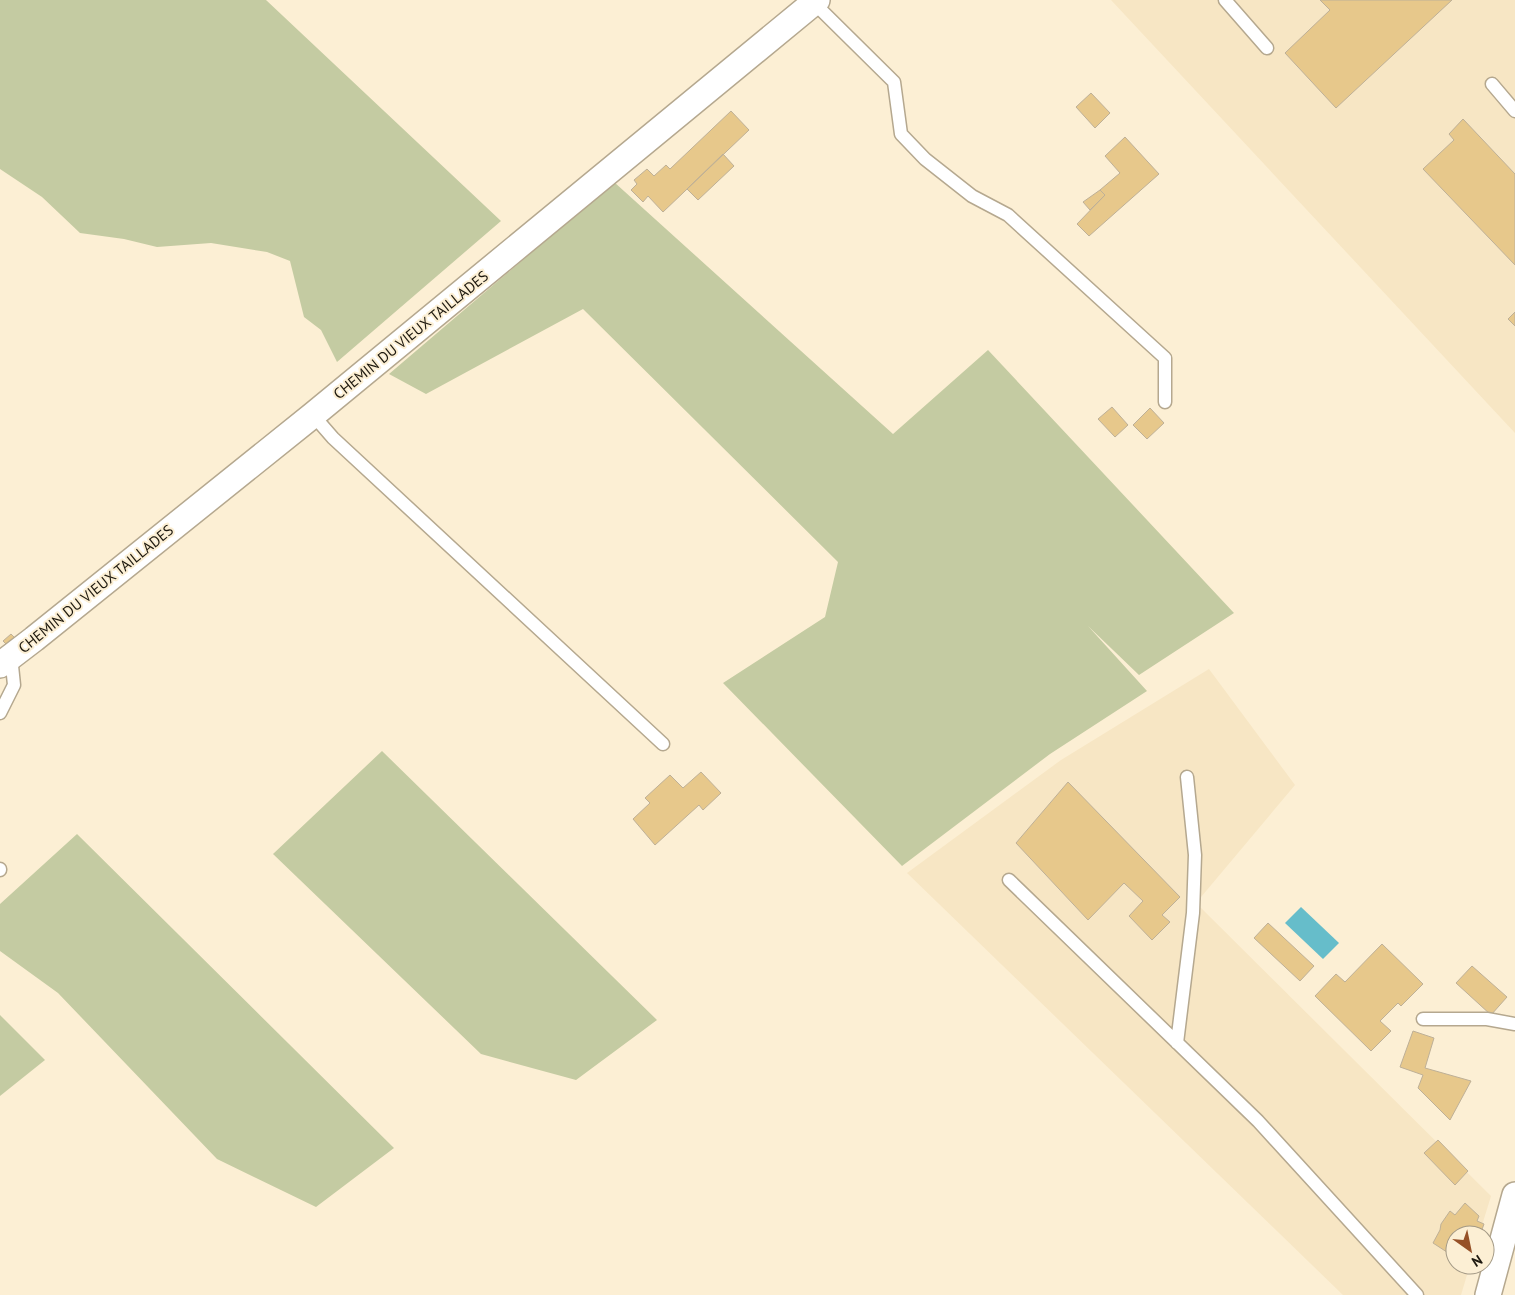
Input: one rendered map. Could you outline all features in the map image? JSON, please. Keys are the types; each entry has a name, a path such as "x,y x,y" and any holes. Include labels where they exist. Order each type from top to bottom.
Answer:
{"street":[{"name":"CHEMIN DU VIEUX TAILLADES","path":"6,661 313,415 816,2"},
{"path":"1488,1295 1515,1195"}],"lane":[{"path":"1225,0 1267,48"},
{"path":"816,2 894,82 901,134 925,159 972,196 1008,215 1165,358 1165,402"},
{"path":"1492,84 1515,111"},
{"path":"313,415 334,438 663,744"},
{"path":"0,713 14,685 6,661"},
{"path":"1177,1043 1193,913 1195,855 1187,777"},
{"path":"1009,880 1258,1121 1417,1295"},
{"path":"1423,1019 1487,1019 1515,1024"}],"shaded area":[{"path":"1111,0 1515,0 1515,433"},
{"path":"1209,669 1295,785 1196,903 1491,1196 1482,1225 1445,1225 1445,1275 1467,1275 1461,1295 1343,1295 907,873 1061,760"}],"green space":[{"path":"0,0 266,0 501,221 337,362 321,330 304,317 290,261 267,252 211,243 157,247 124,239 80,233 42,197 0,169"},
{"path":"614,182 893,434 988,350 1234,613 1139,675 1088,626 1147,691 1050,754 902,866 723,683 825,617 838,562 583,309 426,394 389,374"},
{"path":"382,751 657,1020 576,1080 481,1054 273,854"},
{"path":"77,834 394,1148 316,1207 217,1159 58,993 0,951 0,904"},
{"path":"0,1015 45,1060 0,1096"}],"water":[{"path":"1301,907 1339,943 1323,959 1285,923"}],"building":[{"path":"1320,0 1452,0 1336,108 1285,53 1330,10"},
{"path":"1091,93 1110,113 1095,128 1076,107"},
{"path":"731,111 749,130 663,212 648,196 643,202 631,190 637,184 634,180 647,169 654,176 666,165 670,169"},
{"path":"1463,119 1515,174 1515,265 1423,169 1454,140 1449,134"},
{"path":"1125,137 1159,174 1089,236 1077,224 1105,195 1100,190 1120,173 1105,156"},
{"path":"723,154 734,166 698,200 687,189"},
{"path":"1100,190 1105,195 1090,210 1083,202"},
{"path":"1515,312 1515,326 1508,319"},
{"path":"1112,407 1128,425 1115,437 1098,419"},
{"path":"1150,408 1164,423 1147,439 1133,425"},
{"path":"11,634 18,641 10,648 3,641"},
{"path":"701,772 721,793 703,810 699,805 655,845 633,819 650,803 645,798 670,775 683,788"},
{"path":"1068,782 1180,897 1162,915 1170,922 1152,940 1129,916 1143,901 1124,883 1088,920 1016,843"},
{"path":"1268,923 1314,966 1300,981 1254,938"},
{"path":"1382,944 1423,984 1401,1006 1398,1003 1380,1021 1391,1031 1371,1051 1315,996 1336,974 1345,982"},
{"path":"1472,966 1507,997 1491,1015 1456,983"},
{"path":"1413,1031 1434,1038 1425,1068 1471,1081 1450,1120 1418,1088 1423,1075 1400,1067"},
{"path":"1438,1140 1468,1171 1455,1185 1424,1153"},
{"path":"1465,1203 1479,1216 1477,1221 1484,1224 1445,1225 1445,1251 1433,1243 1441,1224 1450,1211 1455,1215"}]}
